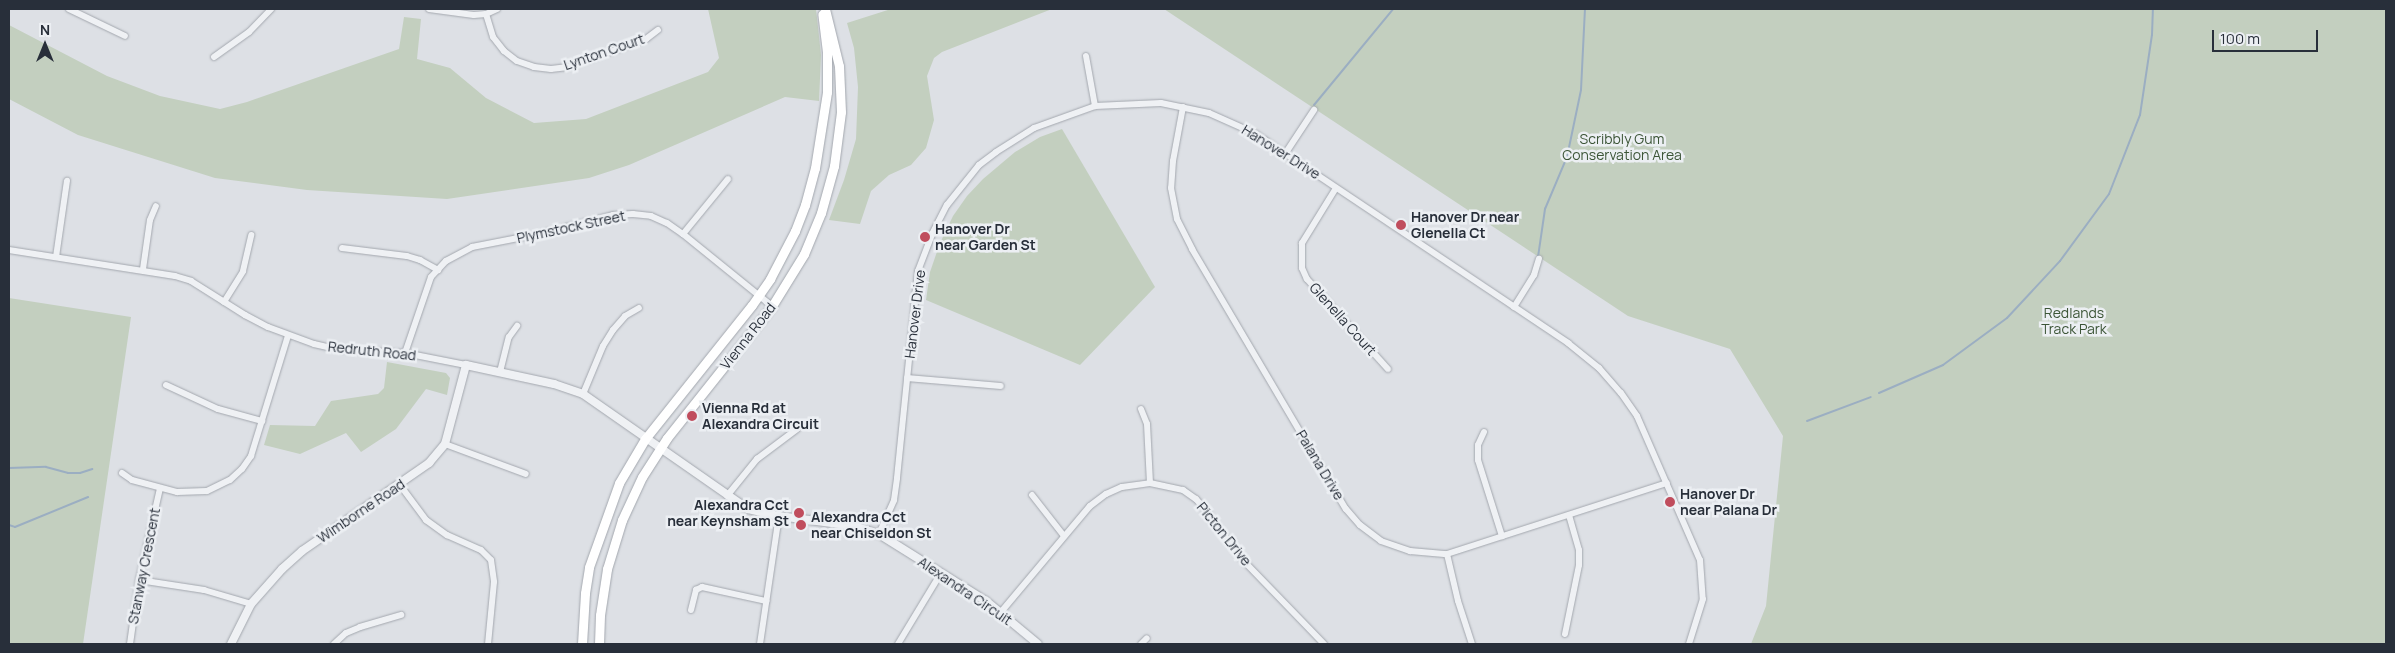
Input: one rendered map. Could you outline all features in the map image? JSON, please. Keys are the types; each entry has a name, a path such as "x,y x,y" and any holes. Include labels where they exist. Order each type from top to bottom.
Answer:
{"main road":[{"name":"Vienna Road","path":"582,644 585,593 598,536 619,484 645,439 758,296 783,257 795,231 810,189 815,168 827,92 826,40 821,9"},
{"name":"Vienna Road","path":"599,644 602,594 614,542 642,477 660,449 772,306 790,280 821,213 836,156 840,128 840,80 836,49 826,9"}],"street":[{"path":"69,9 125,36"},
{"path":"214,57 249,32 271,9"},
{"path":"429,9 474,15 486,14 496,9"},
{"name":"Lynton Court","path":"486,14 493,37 504,51 517,61 534,67 551,69 568,66 646,39 658,30"},
{"path":"1086,56 1095,106"},
{"name":"Hanover Drive","path":"878,534 894,500 918,271 932,234 947,205 967,178 996,152 1034,128 1095,106 1139,103 1184,107 1209,113 1256,134 1568,343 1599,368 1621,393 1637,416 1700,560 1703,599 1690,644"},
{"name":"Palana Drive","path":"1184,107 1173,161 1171,188 1177,219 1197,258 1346,509 1360,525 1381,541 1410,551 1447,554 1667,483"},
{"path":"1286,154 1314,110"},
{"path":"683,234 728,179"},
{"path":"56,257 67,181"},
{"name":"Glenella Court","path":"1336,188 1302,243 1302,268 1307,279 1388,369"},
{"path":"144,269 150,220 156,206"},
{"name":"Plymstock Street","path":"404,353 431,277 446,261 472,247 539,234 613,216 633,214 651,216 683,234 772,306"},
{"path":"224,302 243,271 251,235"},
{"path":"342,248 407,256 420,260 438,270"},
{"name":"Redruth Road","path":"9,250 144,269 191,281 245,315 288,336 336,349 404,353 554,384 583,394 645,439"},
{"path":"1514,308 1528,286 1539,259"},
{"path":"583,394 594,365 613,330 625,316 639,308"},
{"path":"500,372 509,337 517,326"},
{"path":"122,473 132,480 160,488 195,493 207,491 230,480 242,469 251,456 288,336"},
{"name":"Wimborne Road","path":"231,644 251,604 282,569 302,552 429,463 445,444 466,365"},
{"path":"907,378 1001,386"},
{"path":"166,385 218,409 262,421"},
{"path":"1141,409 1147,424 1150,483"},
{"path":"727,496 757,459 797,429"},
{"path":"1484,432 1478,445 1478,460 1502,536"},
{"name":"Alexandra Circuit","path":"645,439 748,509 779,516 854,526 878,534 941,572 1001,612 1038,644"},
{"path":"445,444 526,474"},
{"name":"Picton Drive","path":"1001,612 1090,506 1106,494 1136,484 1150,483 1182,490 1196,499 1210,514 1238,555 1324,644"},
{"path":"400,485 431,524 447,535 481,550 491,560 494,582 488,644"},
{"name":"Stanway Crescent","path":"130,644 139,580 160,488"},
{"path":"1032,495 1064,536"},
{"path":"1565,634 1579,558 1579,550 1569,515"},
{"path":"760,644 779,516"},
{"path":"1447,554 1458,602 1472,644"},
{"path":"898,644 941,572"},
{"path":"139,580 204,590 251,604"},
{"path":"691,610 696,590 702,587 766,601"},
{"path":"334,644 346,634 360,627 401,615"},
{"path":"1141,644 1147,638"}],"green space":[{"path":"708,9 816,9 821,55 819,101 785,97 629,165 589,178 447,199 307,190 215,178 78,135 9,99 9,25 107,76 160,96 220,109 247,102 399,49 404,17 421,19 417,59 450,68 486,98 534,123 586,119 708,72 719,58"},
{"path":"891,9 1052,9 942,52 934,58 927,76 934,120 926,148 911,165 889,175 871,191 860,224 829,220 844,180 856,139 858,87 854,48 847,23"},
{"name":"Redlands Track Park","path":"1164,9 2386,9 2386,644 1751,644 1766,606 1783,436 1730,349 1628,316"},
{"path":"1062,129 1155,287 1080,365 926,300 930,272 940,243 953,216 967,196 983,179 1015,152 1040,137"},
{"path":"9,298 131,317 83,644 9,644"},
{"path":"387,362 446,373 450,378 447,395 426,389 396,429 361,452 346,433 300,454 264,445 270,425 315,426 331,401 378,394 384,388"}],"waterway":[{"path":"1314,105 1393,9"},
{"path":"1538,257 1545,209 1567,157 1581,90 1585,9"},
{"path":"1879,393 1943,365 2007,318 2060,261 2109,194 2140,115 2152,35 2153,9"},
{"path":"1807,421 1871,397"},
{"path":"9,468 46,467 68,473 80,473 92,469"},
{"path":"9,525 15,527 88,497"}],"place":[{"name":"Hanover Dr near Glenella Ct","path":"1401,225"},
{"name":"Hanover Dr near Garden St","path":"925,237"},
{"name":"Vienna Rd at Alexandra Circuit","path":"692,416"},
{"name":"Hanover Dr near Palana Dr","path":"1670,502"},
{"name":"Alexandra Cct near Keynsham St","path":"799,513"},
{"name":"Alexandra Cct near Chiseldon St","path":"801,525"}],"park label":[{"name":"Scribbly Gum Conservation Area","path":"1622,148"}]}
